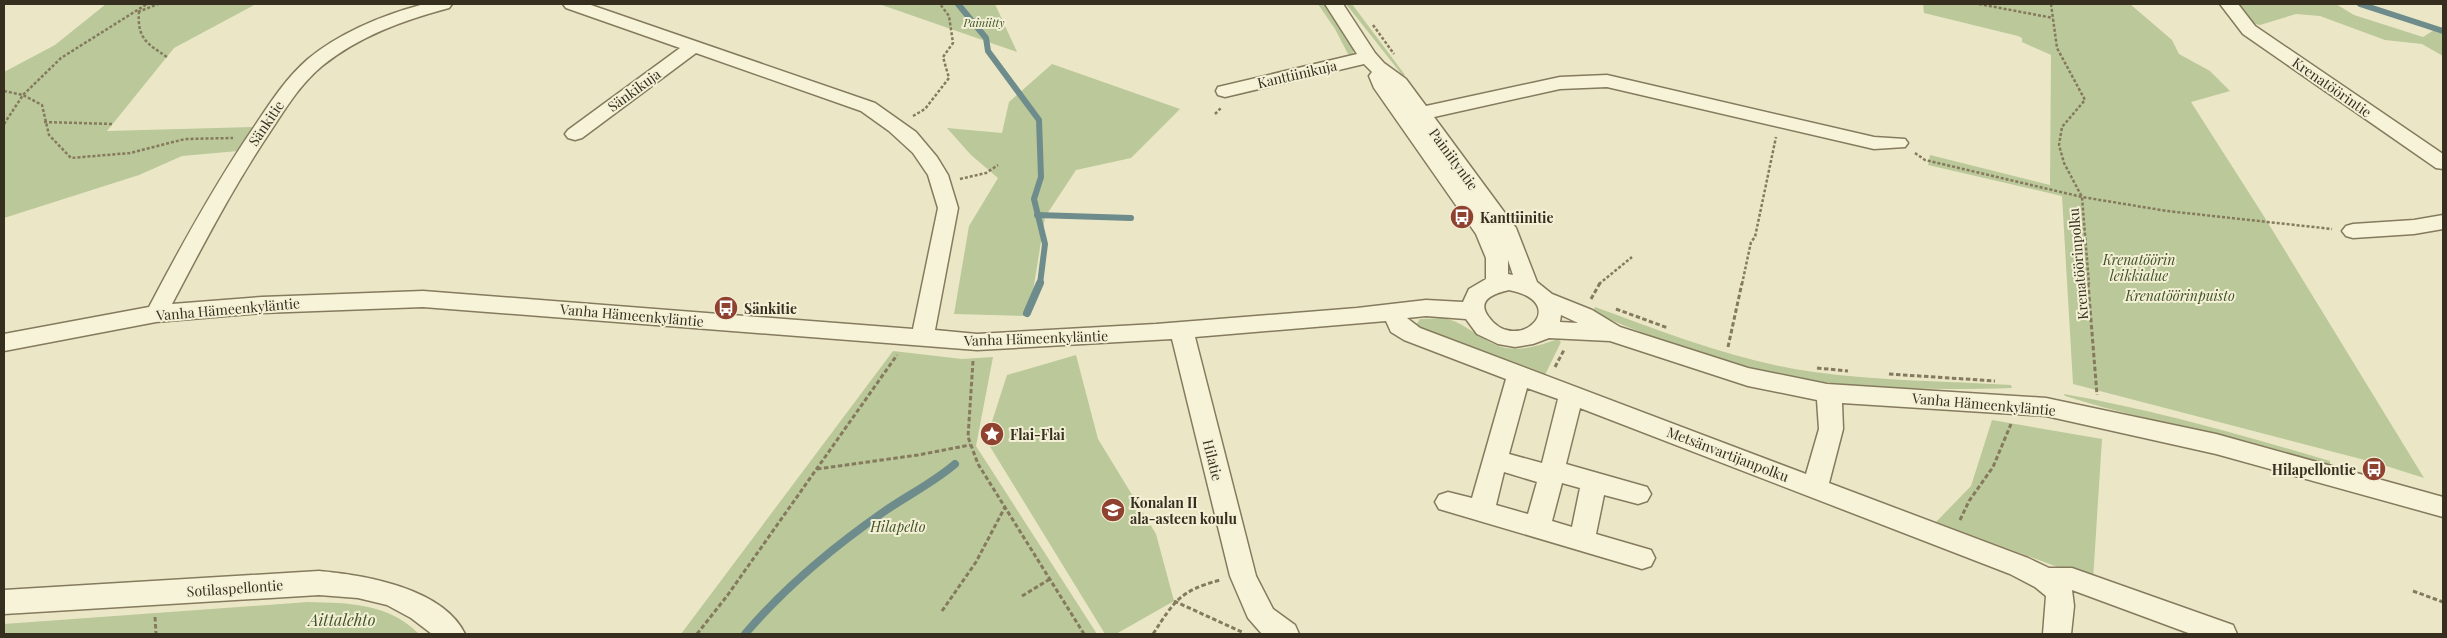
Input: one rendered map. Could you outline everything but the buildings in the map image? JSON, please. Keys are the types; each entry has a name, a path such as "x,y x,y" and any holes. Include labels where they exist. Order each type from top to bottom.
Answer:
{"street":[{"name":"Sänkitie","path":"156,314 219,196 289,89 316,62 343,43 372,28 419,10 443,4"},
{"path":"572,4 868,107 897,125 911,137 932,164 942,183 948,208 922,339"},
{"name":"Painiityntie","path":"1334,4 1374,62 1378,80 1412,115 1509,233 1537,294"},
{"name":"Krenatöörintie","path":"2229,4 2249,30 2443,163"},
{"name":"Sänkikuja","path":"575,134 692,47"},
{"name":"Kanttiinikuja","path":"1225,91 1374,62"},
{"path":"1412,115 1560,83 1607,81 1874,143 1898,143"},
{"name":"Painiityntie","path":"1412,115 1486,232 1497,258 1497,283"},
{"path":"2353,231 2414,228 2443,222"},
{"path":"1508,282 1537,294 1551,313 1550,320 1544,329 1528,338 1503,337 1481,326 1472,311 1473,300 1478,292 1497,283 1508,282"},
{"name":"Vanha Hämeenkyläntie","path":"1537,294 1584,316 1612,333 1748,377 1827,393 2012,404 2054,409 2216,444 2443,507"},
{"name":"Vanha Hämeenkyläntie","path":"4,343 110,321 156,314 280,304 423,299 509,304 977,342 1182,330 1426,308 1472,311"},
{"name":"Metsänvartijanpolku","path":"1393,312 1399,326 1412,334 1951,538 2055,590"},
{"name":"Vanha Hämeenkyläntie","path":"1544,329 1612,333"},
{"name":"Hilatie","path":"1182,330 1186,354 1243,576 1254,605 1266,622 1285,634"},
{"path":"1481,512 1519,375"},
{"path":"1815,487 1833,421 1832,406 1827,393"},
{"path":"1538,527 1571,395"},
{"path":"1496,460 1638,494"},
{"path":"1582,541 1594,483"},
{"path":"1448,502 1642,558"},
{"path":"2057,634 2055,590 2072,579 2223,634"},
{"name":"Sotilaspellontie","path":"4,602 319,583 358,586 389,593 416,605 451,634"}],"path":[{"path":"4,124 23,95 61,58 147,4"},
{"path":"131,14 158,4"},
{"path":"897,125 925,109 949,78 943,57 953,43 949,16 940,4"},
{"path":"1979,4 2053,18"},
{"name":"Krenatöörinpolku","path":"2051,4 2057,48 2086,100 2078,112 2062,127 2059,146 2068,170 2082,197 2097,395"},
{"path":"140,11 137,24 142,40 167,57"},
{"path":"4,91 23,95 42,105 44,122 53,145 71,158 130,153 185,139 256,138"},
{"path":"44,122 113,124"},
{"path":"1728,347 1751,242 1755,237 1780,122"},
{"path":"1925,160 2082,197 2167,212 2353,231"},
{"path":"942,183 986,173 998,164"},
{"path":"1591,300 1601,282 1632,257"},
{"path":"1546,385 1568,342"},
{"path":"697,634 727,596 901,348"},
{"path":"973,353 968,437 970,445 978,464 1084,634"},
{"path":"1951,538 1969,501 1993,467 2012,420"},
{"path":"817,469 918,455 970,445"},
{"path":"942,611 976,562 1005,507"},
{"path":"1153,634 1174,601 1193,586 1243,576"},
{"path":"1022,596 1050,579"},
{"path":"2413,591 2443,602"},
{"path":"1174,601 1247,634"},
{"path":"155,608 156,634"}],"green space":[{"path":"106,4 256,4 174,48 107,131 253,127 238,151 182,156 139,175 4,218 4,72 55,45"},
{"name":"Painiitty","path":"879,4 995,4 1017,52"},
{"path":"1318,4 1326,4 1354,42 1353,54 1348,54 1335,29"},
{"path":"1346,4 1352,4 1405,75 1403,76"},
{"name":"Krenatöörinpuisto","path":"1923,4 2130,4 2172,40 2179,54 2210,71 2230,91 2191,102 2265,218 2424,478 2380,464 2073,384 2062,196 1928,165 1930,155 2050,185 2051,55 2022,42 2022,38 2018,36 1924,13"},
{"path":"2236,4 2336,4 2354,15 2423,37 2439,27 2443,28 2443,56 2422,44 2385,40 2320,16 2296,14 2260,25 2250,23"},
{"path":"1052,64 1180,109 1131,158 1076,170 1045,217 1029,316 954,314 969,226 998,178 971,155 947,128 1002,133 1009,102"},
{"path":"1595,307 1703,346 1786,367 1863,377 2011,385 2012,388 1877,387 1823,382 1771,373 1745,367 1667,342 1592,312"},
{"path":"1444,318 1461,324 1495,345 1513,349 1540,345 1558,339 1561,342 1544,377 1426,333 1416,325 1420,319"},
{"name":"Hilapelto","path":"893,351 962,359 993,357 976,446 1097,634 681,634"},
{"path":"1076,355 1098,439 1156,534 1174,601 1116,634 1105,634 986,440 1007,375"},
{"path":"2064,394 2165,415 2330,461 2330,465 2102,407 2065,396"},
{"path":"1992,420 2102,439 2093,580 1936,522 1971,486"},
{"name":"Aittalehto","path":"308,602 353,604 381,611 394,616 419,634 4,634 4,624"}],"waterway":[{"path":"958,4 986,38 988,51 1039,120 1041,177 1034,199 1038,215"},
{"path":"2360,4 2443,31"},
{"path":"1038,215 1131,218"},
{"path":"1038,215 1045,244 1040,284"},
{"path":"1027,313 1040,283"},
{"path":"745,634 776,600 827,554 882,513 955,464"}],"place":[{"name":"Kanttiinitie","path":"1462,217"},
{"name":"Sänkitie","path":"726,308"},
{"name":"Flai-Flai","path":"992,434"},
{"name":"Hilapellontie","path":"2374,469"},
{"name":"Konalan II ala-asteen koulu","path":"1113,510"}],"park label":[{"name":"Krenatöörin leikkialue","path":"2139,268"}]}
